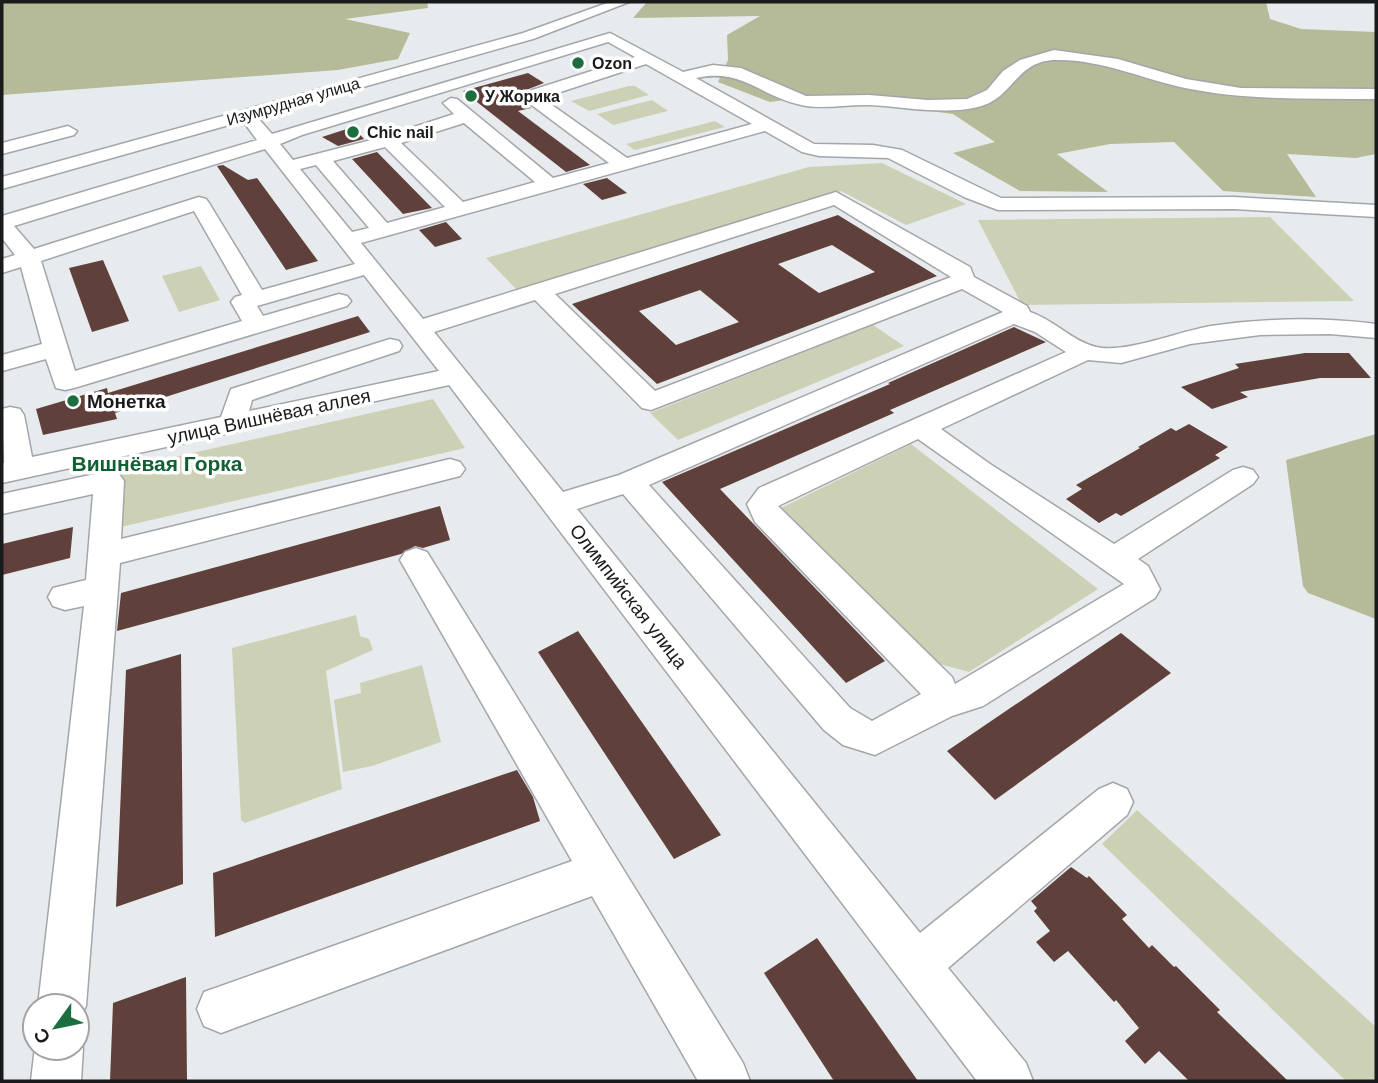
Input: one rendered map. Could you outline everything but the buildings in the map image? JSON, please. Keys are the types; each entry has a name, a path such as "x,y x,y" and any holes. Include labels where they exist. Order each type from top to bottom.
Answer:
{"street":[{"name":"Изумрудная улица","path":"2,183 584,17 622,2"},
{"path":"279,154 296,131 610,37 816,151 867,149 896,154 998,204 1234,203 1376,211"},
{"path":"681,77 713,70 741,73 778,92 804,101 869,100 928,105 970,104 993,93 1009,74 1026,63 1054,55 1118,64 1184,83 1241,93 1376,94"},
{"path":"623,164 529,97 648,58"},
{"path":"491,72 523,87"},
{"path":"361,82 402,99"},
{"path":"433,90 549,184"},
{"name":"Олимпийская улица","path":"246,114 918,964 1007,1081"},
{"path":"339,301 65,382 29,257 2,224 279,154 320,158 389,141 467,116"},
{"path":"347,240 768,125"},
{"path":"2,149 68,131"},
{"path":"389,141 459,209"},
{"path":"320,158 382,230"},
{"path":"418,329 836,198 962,272 963,280 1015,314 1084,353 1125,356 1186,338 1230,330 1291,326 1376,331"},
{"path":"2,266 199,203 256,299"},
{"path":"256,325 243,302 368,267"},
{"path":"539,291 651,402 963,280"},
{"path":"555,505 629,482 1015,314"},
{"path":"233,423 240,395 390,346"},
{"path":"2,363 55,348"},
{"path":"941,704 939,688 925,677 762,507 765,498 1084,353"},
{"name":"улица Вишнёвая аллея","path":"11,471 110,465 233,423 454,376"},
{"path":"2,418 10,415 11,471"},
{"path":"629,482 843,724 856,733 875,738 941,704 970,695 1143,589 1136,575 1114,559 920,427"},
{"path":"2,504 110,465 103,572 63,992"},
{"path":"65,597 103,572 450,470"},
{"path":"1114,559 1243,477"},
{"path":"416,560 725,1081"},
{"path":"69,942 96,645"},
{"path":"918,964 1113,802"},
{"path":"221,1009 601,872"},
{"path":"55,1081 57,1062"}],"green space":[{"path":"2,2 427,2 428,8 345,19 410,33 398,59 338,70 2,95"},
{"path":"647,2 1266,2 1270,19 1301,29 1376,32 1376,154 1356,158 1287,154 1316,197 1223,191 1174,142 1110,144 1057,154 1108,192 1020,191 953,153 995,142 953,114 815,96 770,102 718,82 728,60 727,35 760,16 633,18"},
{"path":"635,86 649,95 589,111 571,101"},
{"path":"652,100 668,111 613,125 597,114"},
{"path":"715,121 725,127 635,150 626,144"},
{"path":"882,163 966,204 906,225 841,191 519,292 486,258 809,167"},
{"path":"1270,217 1354,301 1022,305 978,220"},
{"path":"201,266 220,300 179,312 162,276"},
{"path":"873,325 904,346 678,440 650,413"},
{"path":"433,399 465,448 112,529 112,471"},
{"path":"1376,434 1376,619 1308,593 1303,586 1286,460"},
{"path":"911,444 1098,589 969,672 936,663 781,508"},
{"path":"356,615 360,636 369,639 373,650 326,671 342,789 245,823 241,820 232,648"},
{"path":"422,665 441,742 372,766 343,772 334,700 361,693 360,683"},
{"path":"1137,810 1376,1027 1376,1081 1346,1081 1102,844"}],"place":[{"name":"Ozon","path":"578,63"},
{"name":"У Жорика","path":"471,96"},
{"name":"Chic nail","path":"353,132"},
{"name":"Монетка","path":"73,401"}],"district":[{"name":"Вишнёвая Горка","path":"157,464"}]}
